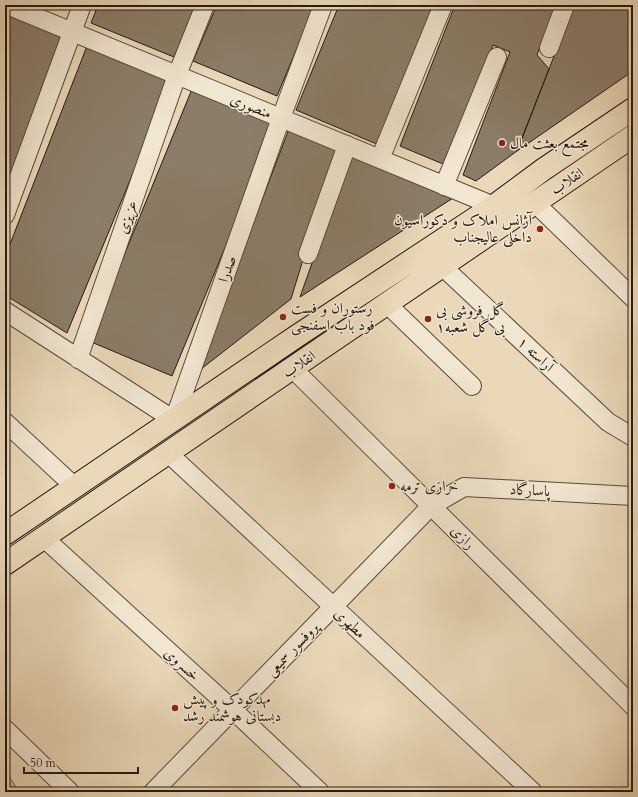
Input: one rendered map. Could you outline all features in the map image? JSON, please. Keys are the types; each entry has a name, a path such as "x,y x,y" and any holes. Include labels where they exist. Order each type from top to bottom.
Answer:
{"main road":[{"name":"انقلاب","path":"5,534 494,206 544,169 633,109"},
{"name":"انقلاب","path":"5,564 633,136"},
{"path":"544,169 558,187"},
{"path":"428,249 442,266"}],"street":[{"name":"منصوری","path":"7,5 494,206"},
{"path":"5,215 82,5"},
{"name":"عزیزی","path":"78,359 177,75 205,5"},
{"name":"صدرا","path":"174,420 281,118 323,5"},
{"path":"380,159 443,5"},
{"path":"549,48 565,5"},
{"path":"444,186 497,57"},
{"path":"308,254 347,146"},
{"path":"535,203 633,298"},
{"name":"آراسته ۱","path":"442,266 608,422 633,437"},
{"path":"387,304 472,386"},
{"path":"5,311 174,420"},
{"name":"رازی","path":"292,368 633,706"},
{"path":"5,422 75,486"},
{"name":"مطهری","path":"168,453 533,792"},
{"name":"پاسارگاد","path":"431,506 464,487 633,496"},
{"name":"پروفسور سمیعی","path":"153,792 431,506"},
{"name":"خسروی","path":"44,538 233,710 320,792"},
{"path":"5,729 70,792"}],"shaded area":[{"path":"5,770 16,787 10,792 5,792"}],"building":[{"path":"98,5 196,5 174,57 91,23"},
{"path":"217,5 315,5 277,96 193,61"},
{"path":"339,5 437,5 379,145 296,110"},
{"path":"455,5 556,5 537,55 549,69 517,151 476,181 463,175 510,52 493,45 443,164 400,146"},
{"path":"574,5 633,5 633,71 517,151"},
{"path":"5,12 66,37 5,197"},
{"path":"87,46 171,81 67,333 5,295 5,257"},
{"path":"192,89 276,124 172,376 89,341"},
{"path":"289,129 337,148 291,299 196,373"},
{"path":"350,156 453,198 300,297"}],"place":[{"name":"مجتمع بعثت مال","path":"502,143"},
{"name":"آژانس املاک و دکوراسیون داخلی عالیجناب","path":"540,229"},
{"name":"رستوران و فست فود باب اسفنجی","path":"283,317"},
{"name":"گل فروشی بی بی گل شعبه۱","path":"428,319"},
{"name":"خرازی ترمه","path":"392,486"},
{"name":"مهدکودک و پیش دبستانی هوشمند رشد","path":"175,708"}]}
